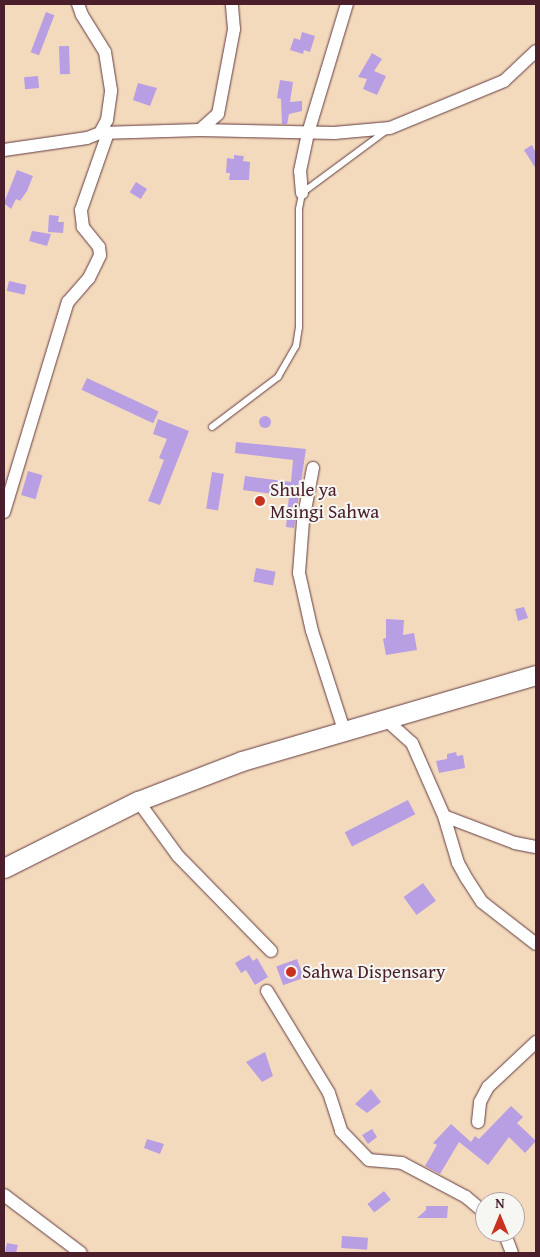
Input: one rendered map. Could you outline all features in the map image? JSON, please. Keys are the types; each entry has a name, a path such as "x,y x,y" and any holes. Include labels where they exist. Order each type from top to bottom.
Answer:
{"main road":[{"path":"4,868 138,801 242,762 383,717 536,675"}],"street":[{"path":"4,512 68,302 89,278 100,255 98,247 83,227 81,210 110,107 106,61 101,42 82,15 78,4"},
{"path":"200,130 218,114 234,29 232,4"},
{"path":"302,193 300,171 308,133 347,4"},
{"path":"4,150 64,143 104,133 200,130 308,133 390,128 504,80 536,51"},
{"path":"313,468 303,521 300,573 312,631 344,730"},
{"path":"383,717 412,743 444,816 458,863 482,902 536,944"},
{"path":"138,801 178,856 271,950"},
{"path":"444,816 515,842 536,847"},
{"path":"267,991 329,1093 338,1127 369,1160 402,1163 466,1197 475,1205"},
{"path":"478,1122 480,1102 488,1087 536,1042"},
{"path":"4,1195 81,1253"}],"lane":[{"path":"212,427 278,377 296,346 299,209 302,193 390,128"}],"building":[{"path":"46,12 54,15 39,55 31,52"},
{"path":"302,32 315,36 310,52 304,50 303,54 290,50 294,38 300,40"},
{"path":"59,46 69,46 70,74 60,74"},
{"path":"372,53 382,59 374,71 386,76 377,95 363,89 367,79 358,77"},
{"path":"38,76 39,88 25,89 24,77"},
{"path":"280,80 293,82 290,102 302,101 302,111 289,114 287,124 282,124 281,99 277,98"},
{"path":"138,83 157,88 150,106 133,100"},
{"path":"532,145 536,153 536,169 524,150"},
{"path":"234,155 244,156 243,161 250,162 249,180 229,180 230,173 226,173 227,158 234,159"},
{"path":"17,170 33,176 27,191 20,201 16,199 11,209 4,203"},
{"path":"136,182 147,189 141,199 130,192"},
{"path":"49,215 59,216 58,222 64,222 63,233 48,232"},
{"path":"32,231 51,234 47,246 29,241"},
{"path":"9,281 27,285 24,295 7,291"},
{"path":"87,378 159,411 153,423 82,390"},
{"path":"263,416 267,416 271,422 267,428 263,428 259,424 259,420"},
{"path":"158,419 189,431 160,505 148,501 164,460 159,458 167,439 153,434"},
{"path":"236,442 306,449 294,528 286,527 289,496 243,490 245,476 291,482 293,460 235,453"},
{"path":"28,471 42,475 36,499 21,495"},
{"path":"212,472 224,474 218,510 206,509"},
{"path":"256,568 276,572 273,586 253,582"},
{"path":"524,607 528,618 518,621 515,609"},
{"path":"386,619 404,620 403,635 414,633 417,650 386,655 383,639 386,638"},
{"path":"456,752 457,756 463,755 465,768 439,773 436,761 447,759 447,754"},
{"path":"408,800 415,814 352,846 345,832"},
{"path":"423,883 436,901 417,915 404,897"},
{"path":"249,955 253,961 257,958 268,977 255,985 246,970 241,973 235,963"},
{"name":"Sahwa Dispensary","path":"297,959 304,978 283,985 276,967"},
{"path":"265,1052 273,1076 262,1082 246,1062"},
{"path":"371,1089 381,1102 367,1113 355,1104"},
{"path":"511,1106 523,1117 517,1123 536,1141 525,1153 509,1137 488,1165 459,1142 440,1174 425,1166 437,1145 433,1143 451,1124 471,1142 475,1136 479,1139"},
{"path":"372,1129 377,1137 368,1144 362,1135"},
{"path":"147,1139 164,1144 160,1154 144,1148"},
{"path":"384,1191 391,1200 374,1213 367,1204"},
{"path":"426,1206 448,1206 447,1218 417,1218 426,1210"},
{"path":"342,1236 368,1238 367,1250 341,1248"},
{"path":"7,1243 18,1245 16,1253 5,1253"}],"place":[{"name":"Shule ya Msingi Sahwa","path":"260,501"},
{"name":"Sahwa Dispensary","path":"291,972"}]}
